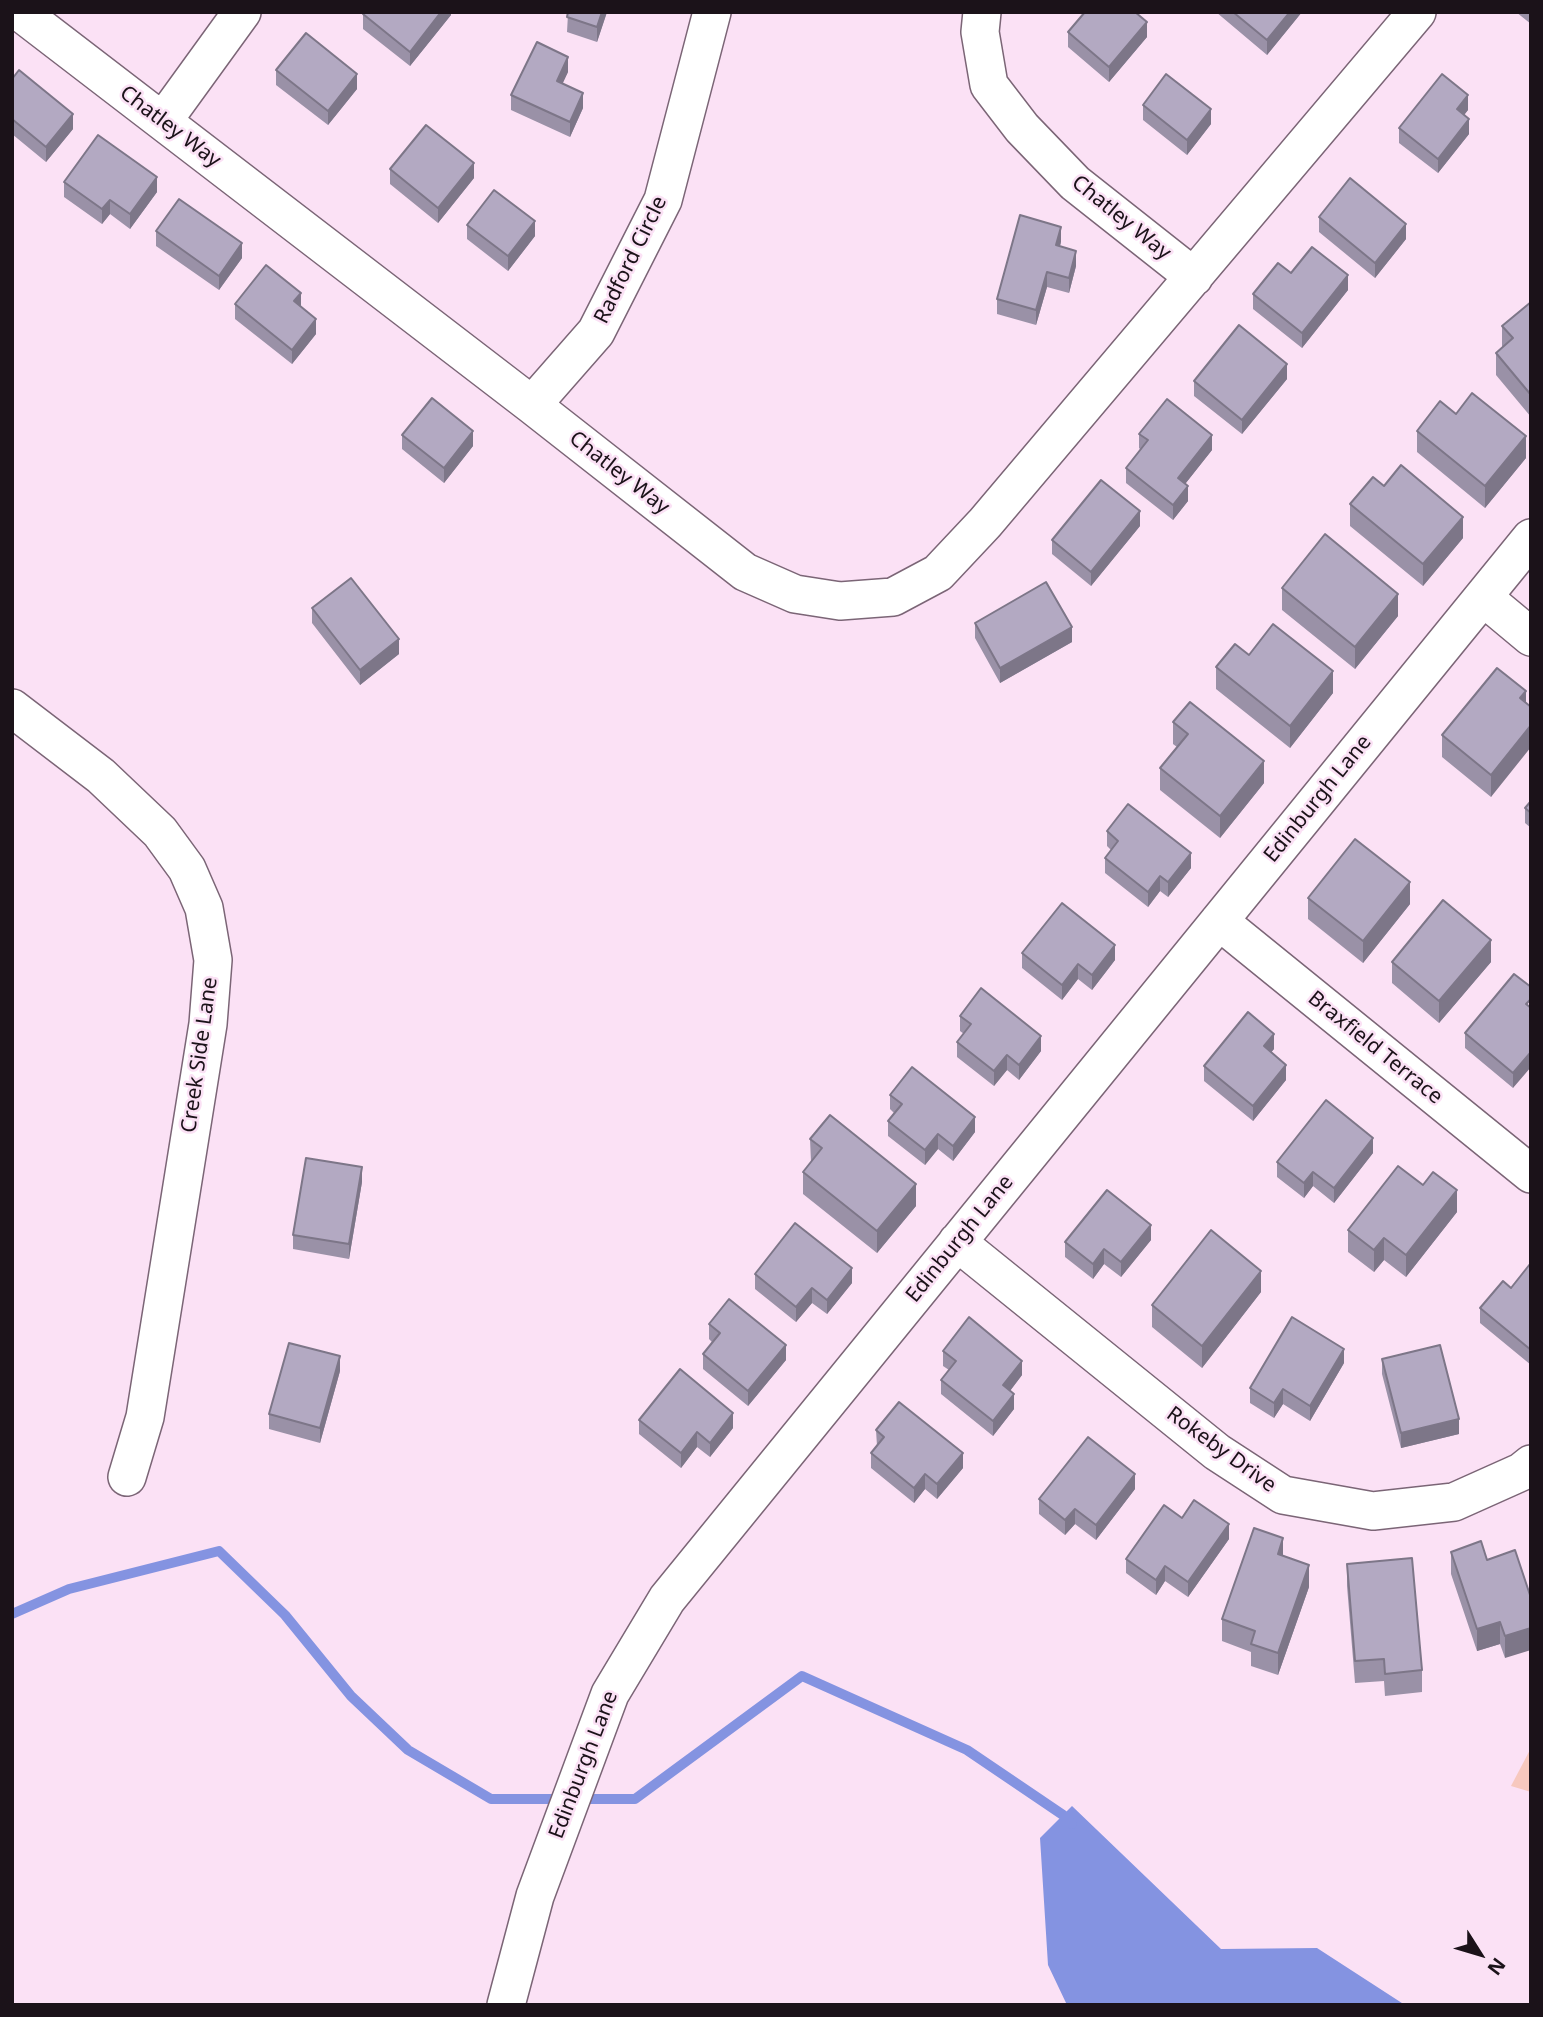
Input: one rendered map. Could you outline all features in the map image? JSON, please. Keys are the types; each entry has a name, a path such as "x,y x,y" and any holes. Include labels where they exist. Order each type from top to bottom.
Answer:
{"street":[{"name":"Chatley Way","path":"20,12 745,572 795,594 840,601 893,597 937,573 985,523 1417,12"},
{"path":"163,121 242,12"},
{"name":"Radford Circle","path":"532,405 596,332 663,200 712,12"},
{"name":"Chatley Way","path":"982,12 980,32 989,85 1022,128 1075,183 1194,277"},
{"name":"Edinburgh Lane","path":"506,2005 535,1896 610,1693 667,1599 1531,538"},
{"path":"1483,597 1531,637"},
{"name":"Creek Side Lane","path":"12,708 101,776 160,832 187,869 204,908 213,960 208,1024 145,1417 127,1477"},
{"name":"Braxfield Terrace","path":"1219,921 1531,1174"},
{"name":"Rokeby Drive","path":"957,1242 1217,1452 1283,1495 1373,1511 1454,1502 1521,1472 1531,1464"}],"shaded area":[{"path":"1531,1748 1531,1792 1511,1786"}],"water":[{"path":"1072,1806 1221,1949 1317,1948 1405,2005 1067,2005 1048,1965 1040,1838"}],"building":[{"path":"441,12 410,52 363,14"},
{"path":"568,12 602,12 597,27 567,17"},
{"path":"1085,12 1135,12 1147,22 1109,67 1068,32"},
{"path":"1233,12 1290,12 1267,40"},
{"path":"306,33 357,74 328,111 276,70"},
{"path":"537,42 568,57 557,81 583,93 570,122 511,95"},
{"path":"19,70 73,114 46,147 12,119 12,79"},
{"path":"1166,74 1211,109 1187,140 1143,105"},
{"path":"1442,74 1468,95 1457,109 1469,119 1438,159 1399,128"},
{"path":"426,125 474,163 438,208 390,169"},
{"path":"98,135 157,177 130,214 110,200 102,209 64,182"},
{"path":"1350,178 1406,224 1375,263 1319,217"},
{"path":"494,190 535,221 508,256 467,225"},
{"path":"179,199 242,243 219,276 156,231"},
{"path":"1020,215 1061,227 1056,245 1076,251 1069,278 1047,272 1036,310 997,299"},
{"path":"1312,247 1348,275 1302,333 1253,294 1278,263 1291,273"},
{"path":"266,265 301,293 294,301 316,319 292,350 235,304"},
{"path":"1531,302 1531,395 1496,353 1513,338 1502,326"},
{"path":"1239,325 1287,364 1242,420 1194,381"},
{"path":"1472,393 1526,436 1485,486 1417,431 1440,401 1456,414"},
{"path":"432,398 473,431 444,468 402,435"},
{"path":"1167,399 1212,435 1178,478 1188,486 1173,505 1126,468 1148,440 1139,434"},
{"path":"1401,465 1463,517 1423,564 1350,504 1373,477 1384,486"},
{"path":"1101,480 1140,511 1091,572 1052,540"},
{"path":"1325,534 1398,594 1355,647 1282,588"},
{"path":"351,578 399,639 360,670 312,608"},
{"path":"1046,582 1072,627 1000,668 975,623"},
{"path":"1273,624 1333,671 1290,726 1216,667 1235,644 1249,655"},
{"path":"1497,668 1526,691 1520,698 1531,707 1531,725 1491,775 1442,735"},
{"path":"1190,702 1264,761 1220,816 1160,768 1188,734 1173,722"},
{"path":"1531,801 1531,813 1525,808"},
{"path":"1128,804 1191,853 1168,882 1160,876 1148,892 1105,858 1118,841 1107,831"},
{"path":"1355,839 1410,882 1363,941 1308,898"},
{"path":"1443,900 1491,940 1439,1001 1392,962"},
{"path":"1062,903 1115,945 1092,975 1078,964 1062,985 1022,953"},
{"path":"1514,974 1531,987 1531,999 1526,1004 1531,1008 1531,1052 1513,1073 1465,1033"},
{"path":"981,988 1041,1036 1019,1065 1007,1055 994,1071 957,1042 971,1024 960,1016"},
{"path":"1248,1012 1274,1034 1264,1046 1286,1065 1253,1106 1204,1066"},
{"path":"912,1067 975,1117 953,1146 938,1134 925,1150 888,1121 902,1104 890,1095"},
{"path":"1326,1100 1373,1138 1334,1188 1313,1172 1304,1183 1277,1162"},
{"path":"830,1115 916,1184 877,1231 803,1172 822,1148 810,1139"},
{"path":"306,1158 362,1167 349,1244 293,1235"},
{"path":"1398,1166 1423,1185 1433,1172 1457,1190 1406,1255 1384,1238 1374,1250 1348,1230"},
{"path":"1107,1190 1151,1225 1121,1262 1104,1249 1093,1264 1065,1242"},
{"path":"795,1223 852,1268 827,1300 812,1288 796,1307 755,1274"},
{"path":"1211,1230 1261,1271 1202,1346 1152,1305"},
{"path":"1530,1264 1531,1350 1480,1308 1503,1281 1511,1288"},
{"path":"729,1299 786,1345 748,1391 703,1354 720,1333 709,1324"},
{"path":"969,1317 1022,1361 1003,1385 1014,1394 993,1421 941,1380 956,1361 943,1351"},
{"path":"1292,1317 1344,1349 1310,1406 1283,1389 1274,1403 1250,1388"},
{"path":"289,1343 340,1356 320,1428 269,1414"},
{"path":"1440,1345 1459,1419 1401,1433 1382,1359"},
{"path":"680,1369 733,1413 710,1443 697,1432 681,1453 639,1420"},
{"path":"899,1402 963,1453 937,1484 925,1474 914,1488 871,1453 884,1437 876,1430"},
{"path":"1088,1437 1135,1474 1096,1525 1075,1509 1065,1520 1039,1499"},
{"path":"1194,1500 1229,1524 1188,1582 1165,1566 1156,1580 1126,1559 1164,1505 1182,1518"},
{"path":"1254,1528 1283,1538 1278,1554 1309,1565 1278,1653 1251,1644 1255,1631 1222,1619"},
{"path":"1481,1541 1487,1560 1515,1550 1531,1598 1531,1628 1505,1636 1500,1622 1477,1629 1451,1552"},
{"path":"1412,1558 1422,1670 1385,1674 1384,1659 1355,1661 1347,1564"}],"waterway":[{"path":"12,1614 69,1589 219,1551 285,1615 351,1696 408,1750 491,1799 564,1799"},
{"path":"579,1799 635,1799 802,1676 967,1750 1063,1815 1072,1824"}]}
